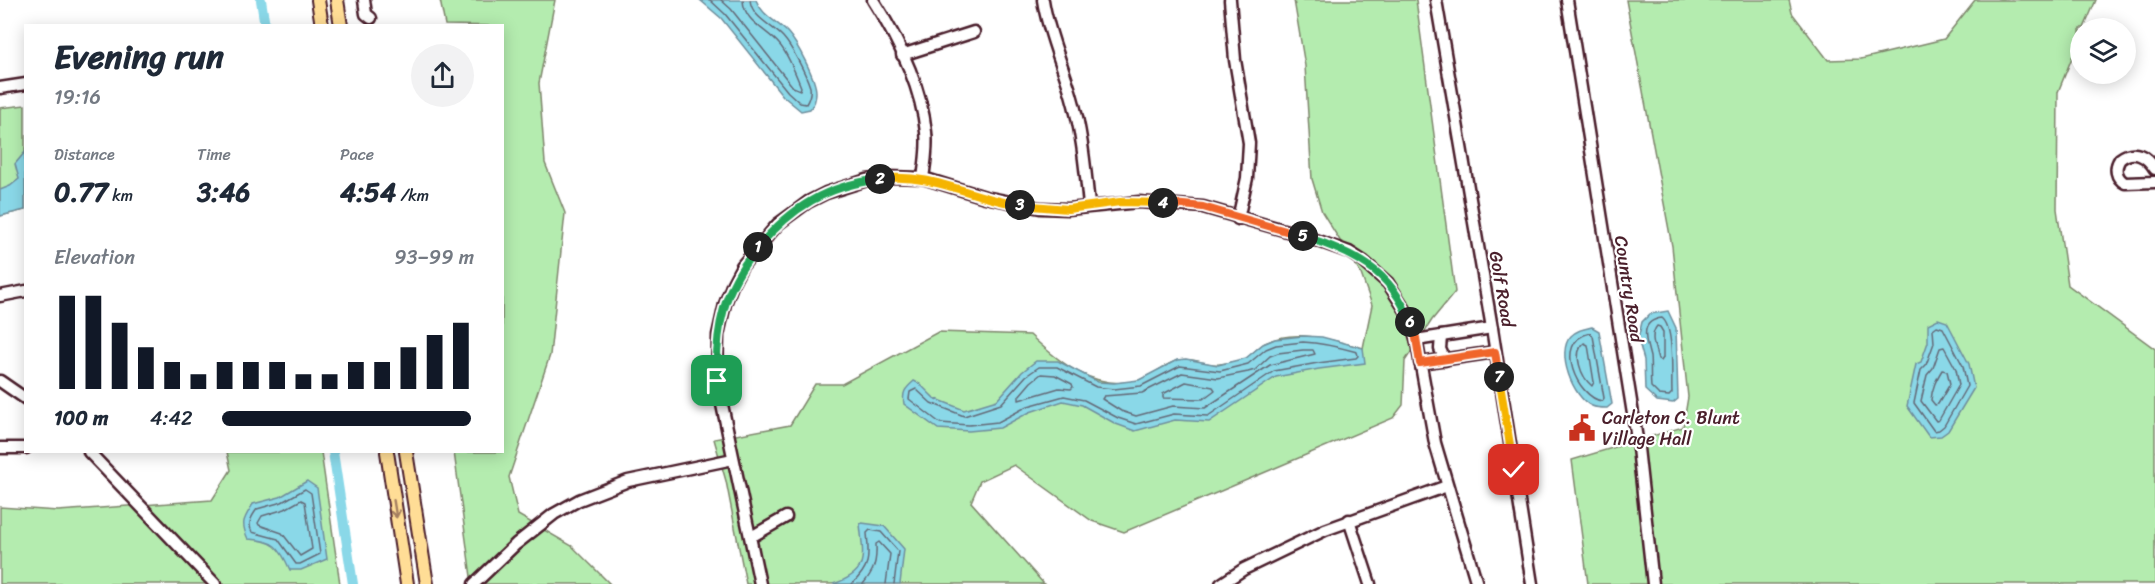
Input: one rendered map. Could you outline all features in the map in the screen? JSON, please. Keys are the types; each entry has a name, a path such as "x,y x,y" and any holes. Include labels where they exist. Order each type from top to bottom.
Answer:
{"main road":[{"path":"318,0 322,24"},
{"path":"337,0 341,24"},
{"path":"387,453 407,584"},
{"path":"406,453 427,583"}],"street":[{"path":"364,0 366,14 371,18"},
{"path":"873,0 902,55 924,118 926,150 923,178"},
{"path":"1042,0 1078,120 1084,149 1089,205"},
{"path":"1230,0 1235,60 1249,143 1247,178 1238,219"},
{"name":"Golf Road","path":"1436,0 1492,328 1532,584"},
{"name":"Country Road","path":"1567,0 1637,439 1653,584"},
{"path":"902,55 974,32"},
{"path":"0,88 24,84"},
{"path":"2155,169 2148,158 2136,153 2124,156 2117,164 2116,170 2117,176 2125,183 2155,182"},
{"path":"760,584 719,396 716,358 718,334 725,304 742,266 778,224 802,206 826,193 867,180 889,177 923,178 1012,204 1068,209 1089,205 1139,202 1203,207 1238,219 1300,235 1348,252 1363,261 1376,271 1398,296 1406,311 1416,340 1447,486 1477,584"},
{"path":"0,296 24,291"},
{"path":"1416,340 1492,328"},
{"path":"1441,336 1440,349 1445,360"},
{"path":"1420,363 1495,352"},
{"path":"0,381 24,398"},
{"path":"0,448 24,448"},
{"path":"90,453 215,584"},
{"path":"474,584 516,544 554,514 579,500 628,481 733,459"},
{"path":"1221,584 1244,568 1349,520 1447,486"},
{"path":"751,537 786,517"},
{"path":"1349,520 1370,584"}],"green space":[{"path":"440,0 555,0 539,83 545,163 565,213 550,355 509,477 518,515 572,546 610,584 472,584 454,453 504,453 504,24 445,24"},
{"path":"1294,0 1416,0 1455,292 1432,320 1405,361 1403,405 1393,418 1124,532 1092,521 1014,465 980,481 971,502 1044,584 746,584 726,481 714,439 790,425 815,384 842,384 938,332 1030,335 1054,356 1079,372 1108,382 1123,383 1144,378 1179,360 1215,364 1241,360 1247,358 1265,343 1289,336 1314,337 1363,348 1372,305 1361,274 1322,212 1312,179 1305,66"},
{"path":"1626,0 1789,0 1792,13 1828,60 1861,59 1944,39 1975,0 2096,0 2088,18 2070,18 2070,63 2058,92 2057,209 2068,285 2155,349 2155,584 1588,584 1572,460 1683,427 1688,397 1672,246"},
{"path":"24,105 24,210 0,216 0,108"},
{"path":"227,453 321,453 340,584 0,584 0,507 58,511 212,500 231,470"}],"water":[{"path":"700,0 756,0 766,14 788,33 805,61 815,86 813,106 801,111 783,96 721,18"},
{"path":"24,153 24,210 0,216 0,190 19,179 15,164"},
{"path":"1668,311 1676,328 1678,399 1673,403 1657,401 1645,390 1644,360 1638,339 1642,322 1650,314"},
{"path":"1938,319 1947,322 1969,364 1974,388 1948,431 1941,436 1929,437 1907,406 1916,364 1921,362 1928,342 1928,324"},
{"path":"1592,327 1599,331 1612,404 1607,408 1594,407 1585,401 1578,394 1568,374 1565,353 1567,343 1578,331"},
{"path":"1303,336 1322,337 1363,348 1365,363 1276,377 1209,422 1175,420 1135,431 1116,424 1082,405 1063,401 1030,412 1000,428 969,431 938,429 904,404 905,391 914,381 934,398 964,410 997,400 1022,372 1036,361 1058,361 1098,382 1114,383 1139,380 1177,360 1186,359 1218,365 1246,358 1263,344 1275,339"},
{"path":"307,481 317,488 327,559 301,570 290,570 275,546 264,541 248,539 244,521 253,504 280,497"},
{"path":"860,524 884,526 904,549 900,584 833,584 853,574 862,562"}],"waterway":[{"path":"261,0 265,24"},
{"path":"333,453 353,584"}],"place":[{"name":"Carleton C. Blunt Village Hall","path":"1582,428"}],"route":[{"path":"717,381 716,358 721,319 733,283 742,266 778,224 808,202 826,193 867,180 912,177 923,178 985,198 1040,208 1068,209 1089,205 1139,202 1169,203 1203,207 1238,219 1264,224 1328,244 1363,261 1376,271 1398,296 1416,338 1420,363 1495,352 1514,470"}]}
